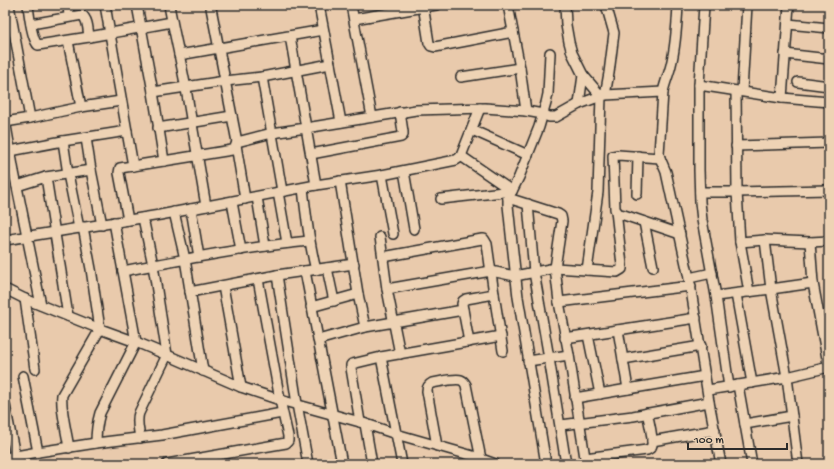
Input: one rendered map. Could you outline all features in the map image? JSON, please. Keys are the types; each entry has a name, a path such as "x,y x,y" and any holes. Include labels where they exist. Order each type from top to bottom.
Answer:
{"street":[{"path":"9,5 30,118"},
{"path":"28,5 31,24 38,45 172,22"},
{"path":"68,5 69,16"},
{"path":"105,5 133,166"},
{"path":"137,5 164,161"},
{"path":"169,5 186,88 206,206"},
{"path":"319,5 341,122"},
{"path":"351,5 372,117"},
{"path":"354,19 423,6 436,5"},
{"path":"508,5 520,68 526,111"},
{"path":"565,5 566,25 572,53 583,75 603,95"},
{"path":"587,270 598,192 603,95 613,47 614,33 606,5"},
{"path":"678,5 674,52 663,92 658,149 666,172 690,282 705,376 722,464"},
{"path":"704,5 699,85 698,170 700,206 716,296 729,387"},
{"path":"747,5 739,91 736,146 740,242 748,292"},
{"path":"782,98 789,5"},
{"path":"423,6 429,43 435,47 513,32"},
{"path":"211,8 237,143 245,199"},
{"path":"31,24 69,16 82,15 85,16 89,37"},
{"path":"788,24 829,28"},
{"path":"179,55 323,30"},
{"path":"290,36 316,185"},
{"path":"68,41 80,107"},
{"path":"546,464 515,276 511,234 510,195 528,155 543,114 548,94 550,53"},
{"path":"785,54 829,59"},
{"path":"153,92 262,77 330,64"},
{"path":"460,77 520,68"},
{"path":"579,104 583,75"},
{"path":"262,77 272,133 287,243"},
{"path":"798,82 829,86"},
{"path":"699,85 782,98 829,102"},
{"path":"128,220 119,170 120,168 232,150 235,148 237,143 272,133 400,112 480,108 526,111 543,114 549,117 556,117 579,104 603,95 663,92"},
{"path":"41,305 5,121 30,118 80,107 121,101"},
{"path":"5,240 143,218 316,185 404,171 456,160 461,156 480,108"},
{"path":"311,154 401,137 403,132 400,112"},
{"path":"158,128 232,116"},
{"path":"472,130 528,155"},
{"path":"10,152 63,141 127,131"},
{"path":"86,138 102,225"},
{"path":"63,141 68,174 91,269 100,329 62,395 61,400 69,448"},
{"path":"736,146 829,143"},
{"path":"388,289 491,271 515,276 555,268 617,272 622,269 622,265 616,211 614,206 613,156 618,155 660,158"},
{"path":"461,156 510,195 528,204 560,216 562,221 555,268 559,302 586,461 651,448 652,441 647,413"},
{"path":"637,194 638,156"},
{"path":"17,186 46,177 91,170"},
{"path":"404,171 414,229"},
{"path":"382,175 393,234"},
{"path":"46,177 68,316"},
{"path":"340,181 364,327"},
{"path":"303,188 309,241 316,270"},
{"path":"700,192 829,190"},
{"path":"441,199 510,195"},
{"path":"257,197 265,246"},
{"path":"232,202 241,250"},
{"path":"528,204 534,272 566,464"},
{"path":"191,209 199,257"},
{"path":"616,211 680,234"},
{"path":"174,212 185,259 203,371"},
{"path":"140,438 138,417 167,355 153,265 143,218"},
{"path":"96,443 96,430 100,413 136,342 114,222"},
{"path":"644,222 653,267"},
{"path":"380,237 400,354"},
{"path":"383,257 482,239 486,241 503,351"},
{"path":"740,242 765,240 810,242 829,241"},
{"path":"765,240 771,290 787,377 798,464"},
{"path":"123,271 265,246 309,241"},
{"path":"708,390 787,377 829,368 825,325 813,283 810,242"},
{"path":"190,292 277,275 354,264"},
{"path":"328,268 334,301"},
{"path":"305,271 342,464"},
{"path":"559,302 690,282 712,273"},
{"path":"277,275 308,464"},
{"path":"167,464 286,443 288,441 258,279"},
{"path":"716,296 771,290 813,283"},
{"path":"223,286 241,387"},
{"path":"6,287 26,299 136,342 241,387 494,464"},
{"path":"311,307 358,294"},
{"path":"469,342 462,304 464,300 494,294"},
{"path":"736,294 752,383"},
{"path":"26,299 35,369"},
{"path":"318,340 364,327 463,310"},
{"path":"565,338 696,318"},
{"path":"618,330 628,389"},
{"path":"588,335 600,394"},
{"path":"372,464 362,423 351,365 354,362 501,336"},
{"path":"623,359 701,346"},
{"path":"528,361 569,355"},
{"path":"381,357 402,464"},
{"path":"23,376 38,452"},
{"path":"575,398 705,376"},
{"path":"437,446 427,387 432,383 461,380 466,385 481,459"},
{"path":"738,385 752,464"},
{"path":"560,425 647,413 710,402"},
{"path":"5,405 15,460"},
{"path":"5,458 15,460 38,452 140,438 282,413"},
{"path":"745,424 792,416"},
{"path":"652,441 715,430"}]}
